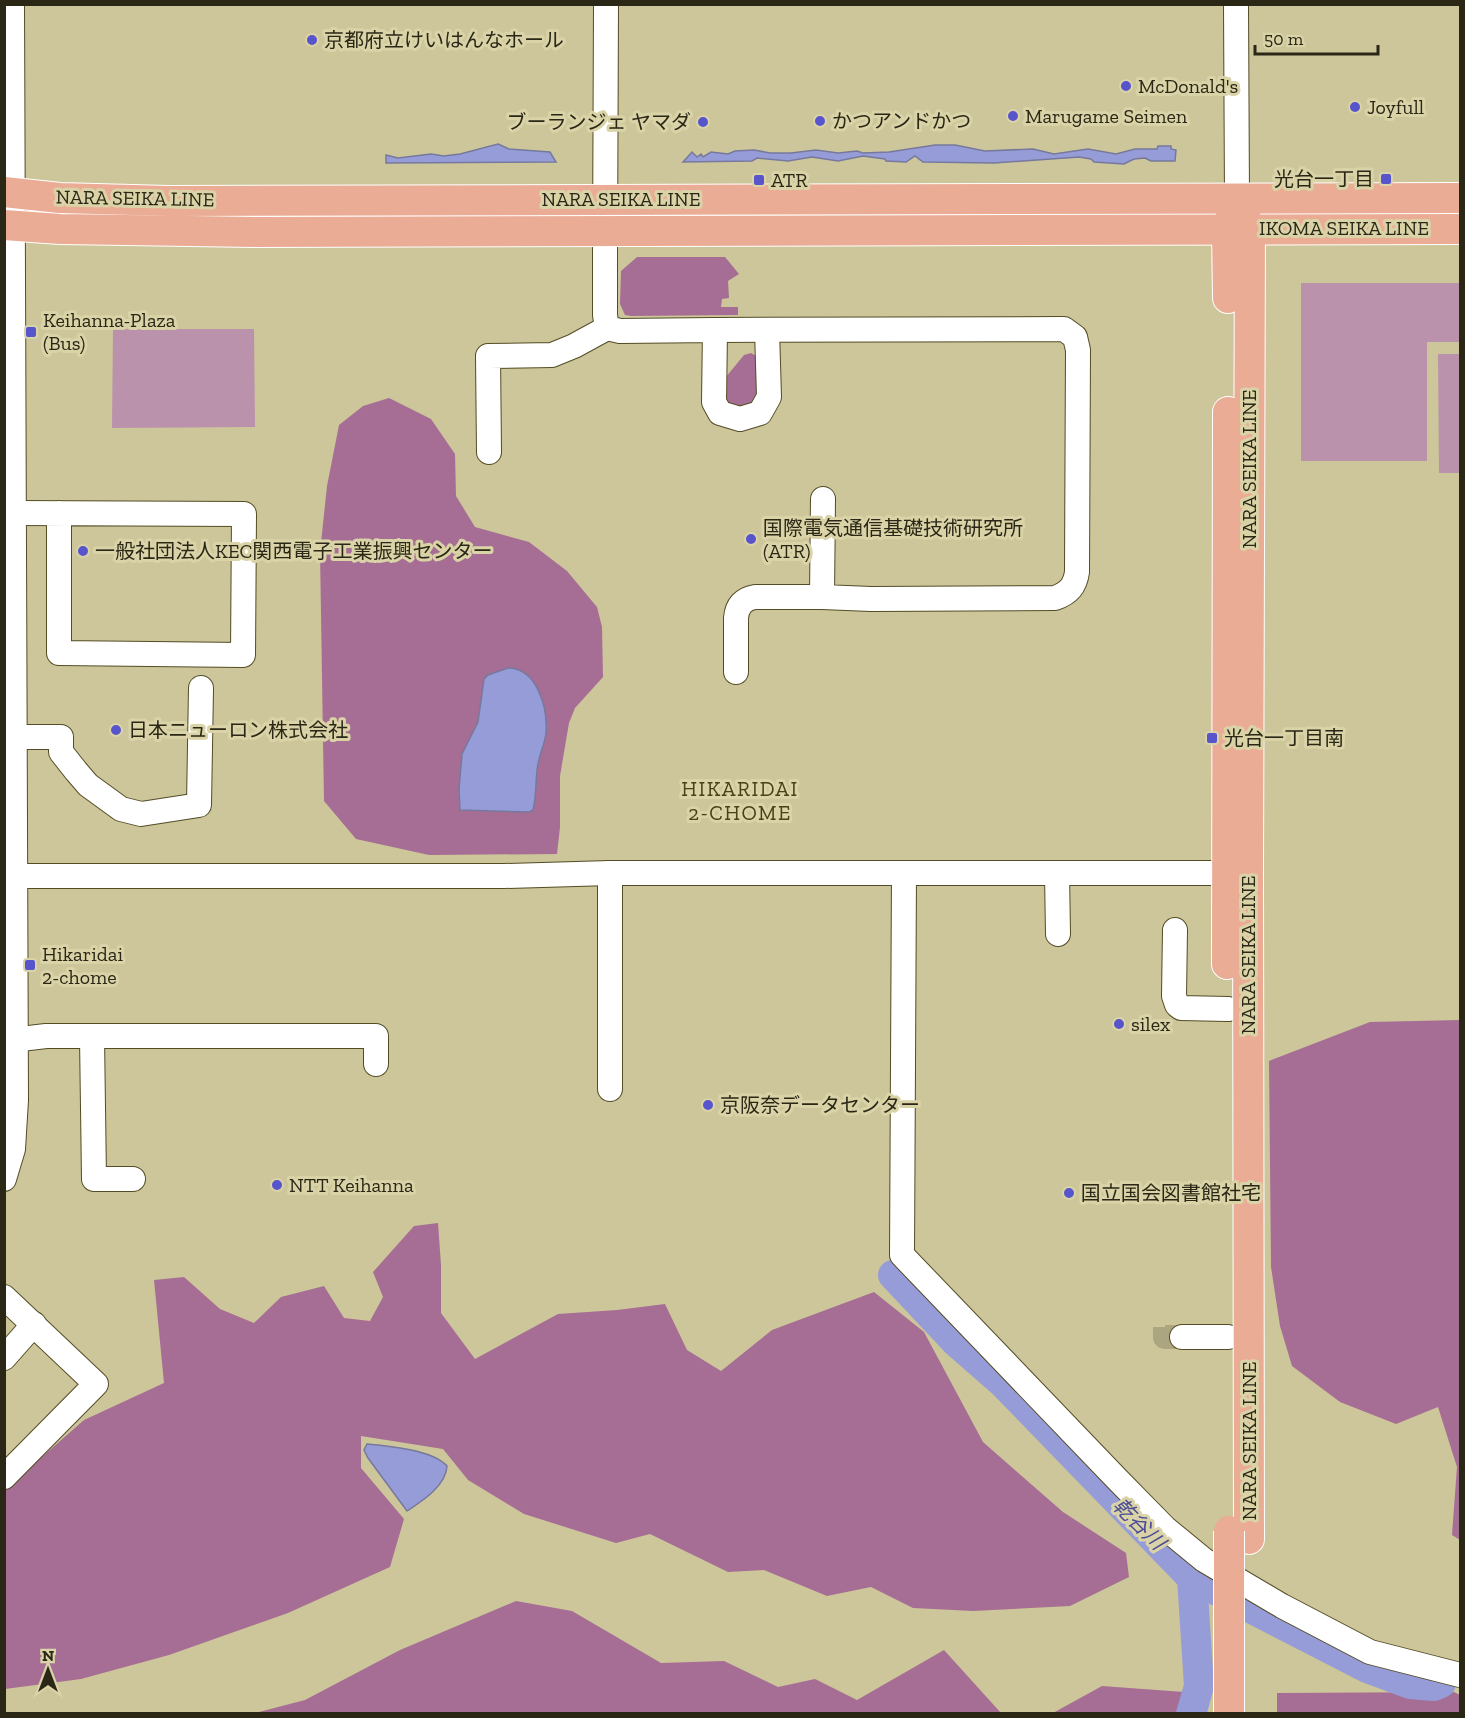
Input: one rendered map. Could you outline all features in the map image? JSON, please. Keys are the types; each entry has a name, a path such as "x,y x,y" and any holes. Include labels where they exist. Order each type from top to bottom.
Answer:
{"main road":[{"name":"NARA SEIKA LINE","path":"8,193 60,198 168,201 1237,199 1239,228 1237,873 1239,1535 1229,1713"},
{"name":"IKOMA SEIKA LINE","path":"1237,199 1461,198"},
{"name":"NARA SEIKA LINE","path":"9,226 255,232 1239,228"},
{"name":"IKOMA SEIKA LINE","path":"1239,228 1276,230 1461,229"},
{"name":"NARA SEIKA LINE","path":"1237,873 1228,1009 1228,1337 1250,1713"}],"street":[{"path":"4,1179 13,1149 16,1100 10,1041 15,876 15,737 10,613 14,513 8,193 12,4"},
{"path":"606,4 605,315 607,328"},
{"path":"1236,4 1237,199"},
{"path":"489,452 488,356 552,355 607,328 620,331 1064,328 1075,337 1078,351 1077,572 1076,582 1070,590 1055,598 747,598 736,610 736,672"},
{"path":"715,330 714,402 720,413 740,419 760,413 769,397 767,330"},
{"path":"822,597 823,500"},
{"path":"14,513 58,513 244,514 243,655 59,652 58,513"},
{"path":"15,737 61,737 61,752 76,771 88,785 121,809 141,814 199,805 201,688"},
{"path":"610,873 610,1089"},
{"path":"904,873 902,1255 1149,1511 1204,1560 1282,1606 1370,1652 1461,1675"},
{"path":"1057,873 1058,934"},
{"path":"15,876 1237,873"},
{"path":"1175,930 1174,996 1177,1005 1181,1008 1228,1009"},
{"path":"10,1041 46,1036 376,1036 376,1064"},
{"path":"92,1037 94,1179 133,1179"},
{"path":"4,1298 96,1384 4,1477"},
{"path":"4,1358 34,1324"},
{"path":"1182,1337 1228,1337"}],"shaded area":[{"path":"637,257 725,257 739,274 728,281 729,298 722,299 721,307 738,307 738,315 625,315 620,304 621,271"},
{"path":"1301,283 1460,283 1460,342 1427,342 1427,461 1301,461"},
{"path":"113,329 254,329 255,427 112,428"},
{"path":"751,353 758,357 760,394 750,407 728,408 721,383 744,355"},
{"path":"1438,354 1460,354 1460,473 1439,473"},
{"path":"389,398 431,419 455,454 456,496 475,527 529,542 567,571 597,607 602,627 603,677 575,708 569,723 560,776 560,827 557,854 429,855 356,839 324,801 320,552 327,486 339,425 363,406"},
{"path":"1460,1020 1460,1540 1452,1535 1457,1467 1438,1407 1396,1424 1340,1402 1292,1366 1280,1326 1271,1267 1269,1061 1370,1022"},
{"path":"438,1223 441,1313 475,1359 558,1314 665,1304 687,1350 721,1371 772,1330 874,1292 924,1332 983,1442 1063,1512 1126,1553 1129,1577 1070,1606 973,1611 913,1608 871,1587 827,1596 764,1570 728,1572 650,1534 616,1543 524,1514 468,1480 443,1449 361,1436 361,1468 404,1519 390,1567 288,1613 169,1655 81,1679 5,1689 4,1490 84,1420 164,1383 154,1280 184,1277 220,1309 254,1323 281,1297 324,1286 344,1318 370,1321 383,1297 373,1272 414,1226"},
{"path":"516,1601 572,1611 661,1663 724,1661 778,1687 815,1679 857,1700 944,1650 1001,1713 255,1713 305,1700 400,1650"},
{"path":"1102,1686 1184,1692 1193,1713 1053,1713"},
{"path":"1454,1692 1460,1695 1460,1713 1277,1713 1277,1693"}],"water":[{"path":"498,144 509,149 550,152 556,162 386,163 386,155 398,158 431,154 444,156"},
{"path":"935,145 955,145 985,151 1033,149 1054,154 1088,149 1116,154 1135,149 1157,149 1158,146 1171,146 1171,149 1176,150 1175,161 1151,161 1145,158 1134,159 1124,164 1094,162 1091,159 1079,157 994,163 923,162 915,156 906,162 863,156 838,161 812,157 788,161 757,158 752,161 683,162 692,152 697,157 701,154 703,157 711,152 728,154 735,151 754,150 770,153 816,150 863,153 889,152"},
{"path":"508,668 518,670 533,682 543,701 545,712 546,733 538,764 533,810 529,812 460,810 462,754 478,722 484,679 488,675"},
{"path":"367,1444 410,1450 432,1456 447,1466 446,1473 432,1492 407,1511 368,1458 364,1450"}],"waterway":[{"name":"乾谷川","path":"893,1275 956,1342 1004,1384 1192,1578 1367,1668 1410,1684 1434,1686 1441,1683"},
{"path":"1191,1714 1199,1686 1192,1578"}],"tunnel":[{"path":"1165,1327 1165,1337 1182,1337"}],"place":[{"name":"京都府立けいはんなホール","path":"312,40"},
{"name":"McDonald's","path":"1126,86"},
{"name":"Joyfull","path":"1355,107"},
{"name":"Marugame Seimen","path":"1013,116"},
{"name":"かつアンドかつ","path":"820,121"},
{"name":"ブーランジェ ヤマダ","path":"703,122"},
{"name":"光台一丁目","path":"1386,179"},
{"name":"ATR","path":"759,180"},
{"name":"Keihanna-Plaza (Bus)","path":"31,332"},
{"name":"国際電気通信基礎技術研究所 (ATR)","path":"751,539"},
{"name":"一般社団法人KEC関西電子工業振興センター","path":"83,551"},
{"name":"日本ニューロン株式会社","path":"116,730"},
{"name":"光台一丁目南","path":"1212,738"},
{"name":"Hikaridai 2-chome","path":"30,965"},
{"name":"silex","path":"1119,1024"},
{"name":"京阪奈データセンター","path":"708,1105"},
{"name":"NTT Keihanna","path":"277,1185"},
{"name":"国立国会図書館社宅","path":"1069,1193"}],"district":[{"name":"HIKARIDAI 2-CHOME","path":"740,801"}]}
